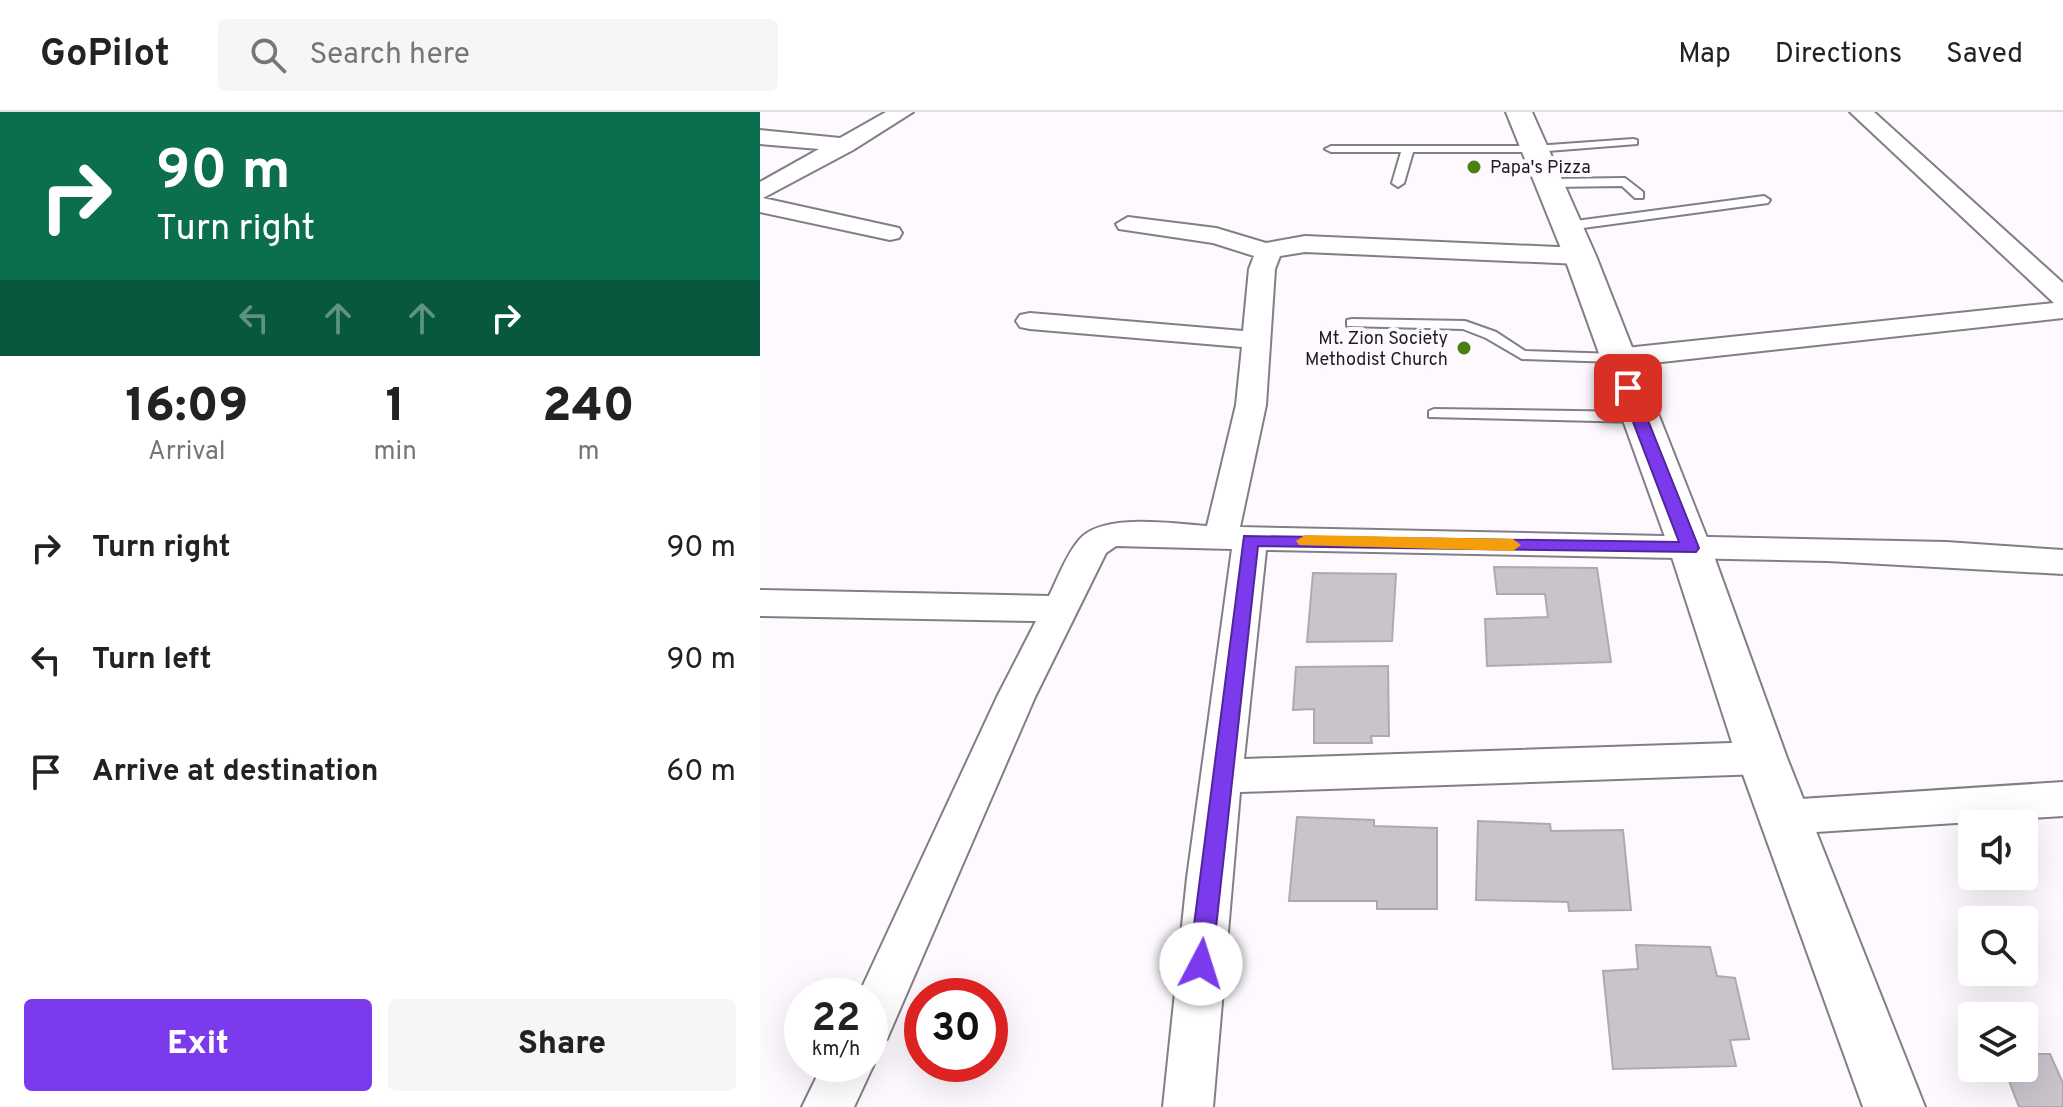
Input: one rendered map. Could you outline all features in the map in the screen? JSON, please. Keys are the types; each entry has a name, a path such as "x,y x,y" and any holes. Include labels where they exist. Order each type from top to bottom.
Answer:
{"main road":[{"path":"1535,148 1574,241 1690,548 1762,758 1894,1107"}],"street":[{"path":"760,192 902,112"},
{"path":"1861,112 2063,297"},
{"path":"763,137 787,122"},
{"path":"763,137 845,145"},
{"path":"760,205 890,233"},
{"path":"1128,224 1216,236 1267,252 1275,247 1305,244 1574,241"},
{"path":"1188,1107 1221,776 1235,540 1267,252"},
{"path":"1616,358 2063,310"},
{"path":"1030,321 1255,340"},
{"path":"888,984 1059,609 1092,546 1105,537 1122,533 1235,540 1859,551 2063,562"},
{"path":"760,603 1059,609"},
{"path":"1221,776 1762,758"},
{"path":"1785,817 2063,799"},
{"path":"827,1107 840,1082"}],"lane":[{"path":"1331,149 1535,148 1633,142"},
{"path":"1535,148 1625,182 1639,195"},
{"path":"1398,183 1408,149"},
{"path":"1574,241 1764,200"},
{"path":"1352,323 1465,325 1491,335 1522,355 1616,358"},
{"path":"1434,414 1639,417"}],"building":[{"path":"1494,567 1597,568 1611,662 1487,666 1485,619 1548,617 1545,594 1497,594"},
{"path":"1313,573 1396,574 1392,641 1307,642"},
{"path":"1388,666 1389,736 1371,736 1372,743 1314,743 1314,709 1293,710 1296,667"},
{"path":"1297,817 1374,820 1374,826 1437,828 1437,909 1377,909 1377,901 1289,901"},
{"path":"1478,821 1550,824 1551,831 1623,830 1631,910 1569,911 1568,902 1476,900"},
{"path":"1636,945 1710,947 1717,976 1735,978 1749,1039 1730,1040 1736,1066 1613,1069 1603,971 1638,969"},
{"path":"2038,1054 2050,1054 2063,1083 2063,1107 2019,1107 2009,1082 2038,1082"}],"slow traffic":[{"path":"1305,541 1513,545"}],"place":[{"name":"Papa's Pizza","path":"1474,167"},
{"name":"Mt. Zion Society Methodist Church","path":"1464,348"}],"route":[{"path":"1201,964 1250,540 1690,548 1628,388"}]}
